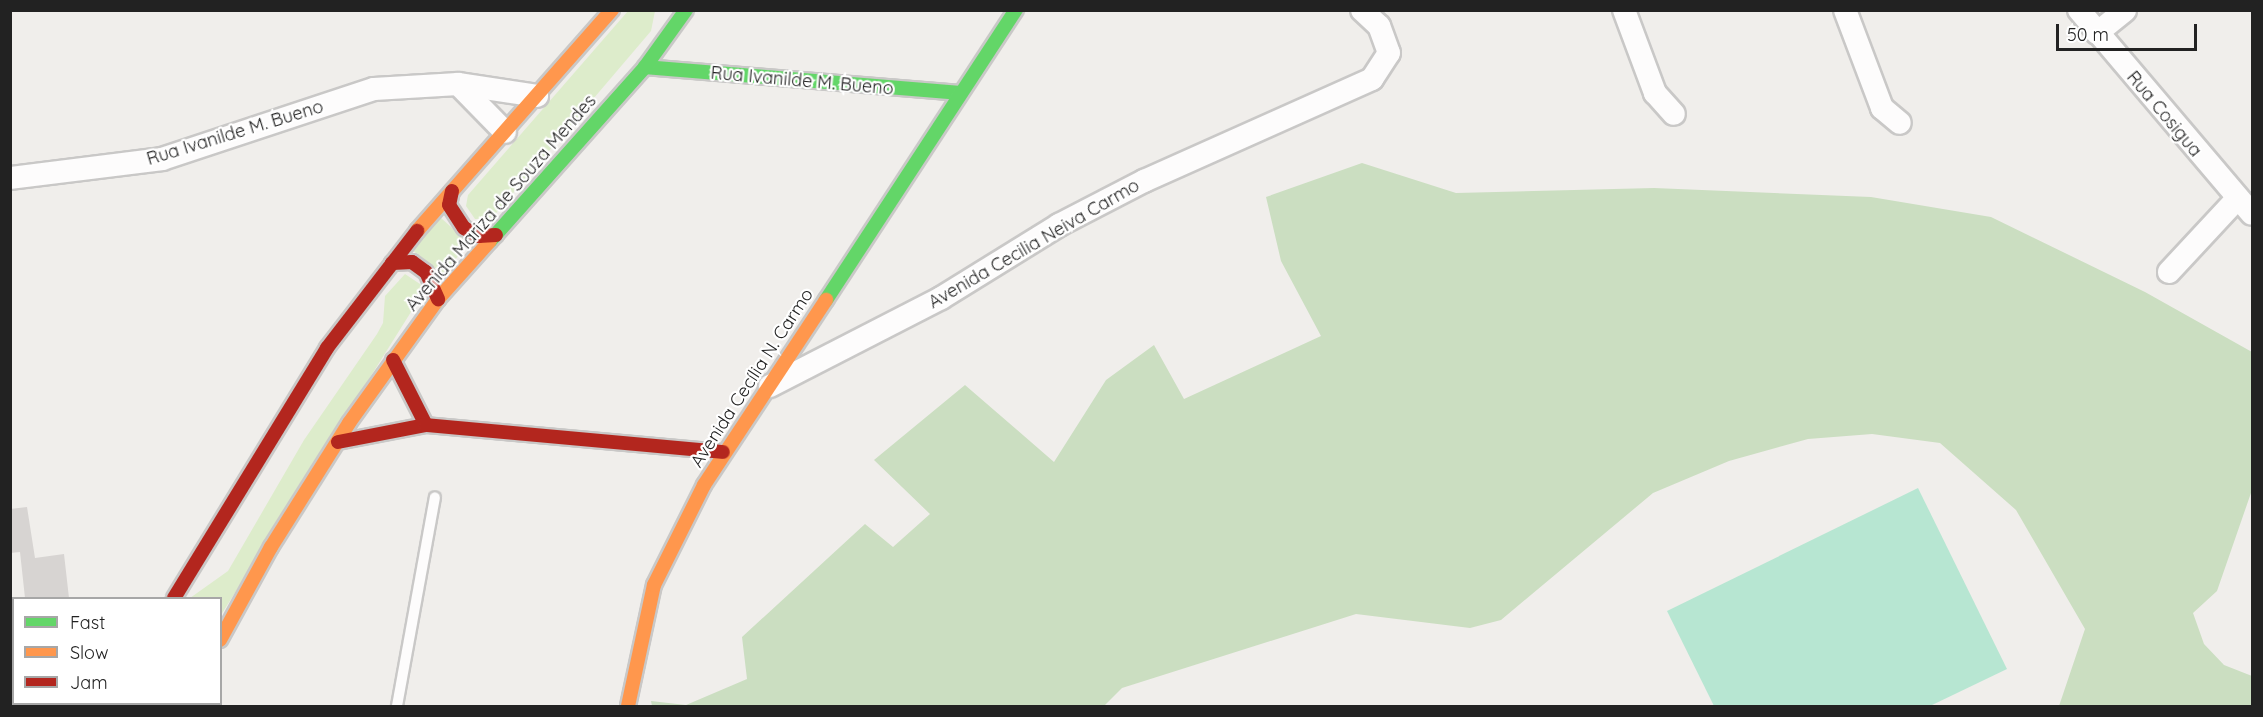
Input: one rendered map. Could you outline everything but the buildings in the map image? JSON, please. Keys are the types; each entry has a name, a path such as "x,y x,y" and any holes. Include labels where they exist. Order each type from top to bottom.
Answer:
{"main road":[{"path":"175,597 327,348 452,191 612,10"},
{"name":"Avenida Mariza de Souza Mendes","path":"222,636 271,547 338,441 438,299 645,67 686,10"},
{"name":"Avenida Cecília N. Carmo","path":"628,706 654,585 723,452 1016,10"},
{"name":"Rua Ivanilde M. Bueno","path":"645,67 960,93"},
{"path":"452,191 449,205 464,228 479,236 496,235"},
{"path":"392,264 412,262 426,272 438,299"},
{"path":"393,360 408,399 426,425"},
{"path":"338,441 426,425 723,452"}],"street":[{"name":"Avenida Cecilia Neiva Carmo","path":"766,388 941,298 1059,225 1144,181 1372,79 1389,53 1378,26 1362,10"},
{"path":"1624,10 1655,93 1674,114"},
{"path":"1845,10 1882,108 1900,123"},
{"name":"Rua Cosigua","path":"2079,10 2245,207"},
{"path":"2097,33 2126,10"},
{"name":"Rua Ivanilde M. Bueno","path":"10,178 162,159 374,90 458,84 537,96"},
{"path":"458,84 505,132"},
{"path":"2169,272 2245,207"}],"lane":[{"path":"397,706 435,497"}],"green space":[{"path":"628,11 655,11 651,31 491,219 475,219 466,206 468,195"},
{"path":"1362,163 1456,193 1654,188 1871,197 1991,217 2145,292 2252,352 2252,490 2217,591 2193,613 2204,644 2224,665 2252,676 2252,706 2059,706 2085,629 2016,510 1940,443 1872,434 1808,439 1729,461 1653,493 1501,620 1470,628 1356,614 1122,688 1104,706 652,706 651,701 686,705 747,679 742,637 865,524 893,547 930,514 874,460 965,385 1054,462 1106,380 1154,345 1184,399 1321,336 1281,261 1266,197"},
{"path":"441,218 469,243 443,274 412,250"},
{"path":"405,274 426,288 222,613 222,597 191,597 228,571 304,440 377,334 383,323 385,296"},
{"path":"1918,488 2007,669 1930,706 1714,706 1667,611"}],"traffic: fast":[{"path":"490,241 645,67 686,10"},
{"path":"826,300 1016,10"},
{"path":"645,67 960,93"}],"traffic: slow":[{"path":"417,231 612,10"},
{"path":"222,636 271,547 349,423 438,299 490,241"},
{"path":"628,706 654,585 704,485 826,300"}],"traffic: jam":[{"path":"452,191 449,205 464,228 479,236 496,235"},
{"path":"175,597 327,348 417,231"},
{"path":"392,263 412,262 426,272 438,299"},
{"path":"393,360 426,425"},
{"path":"338,442 426,425 723,452"}]}
